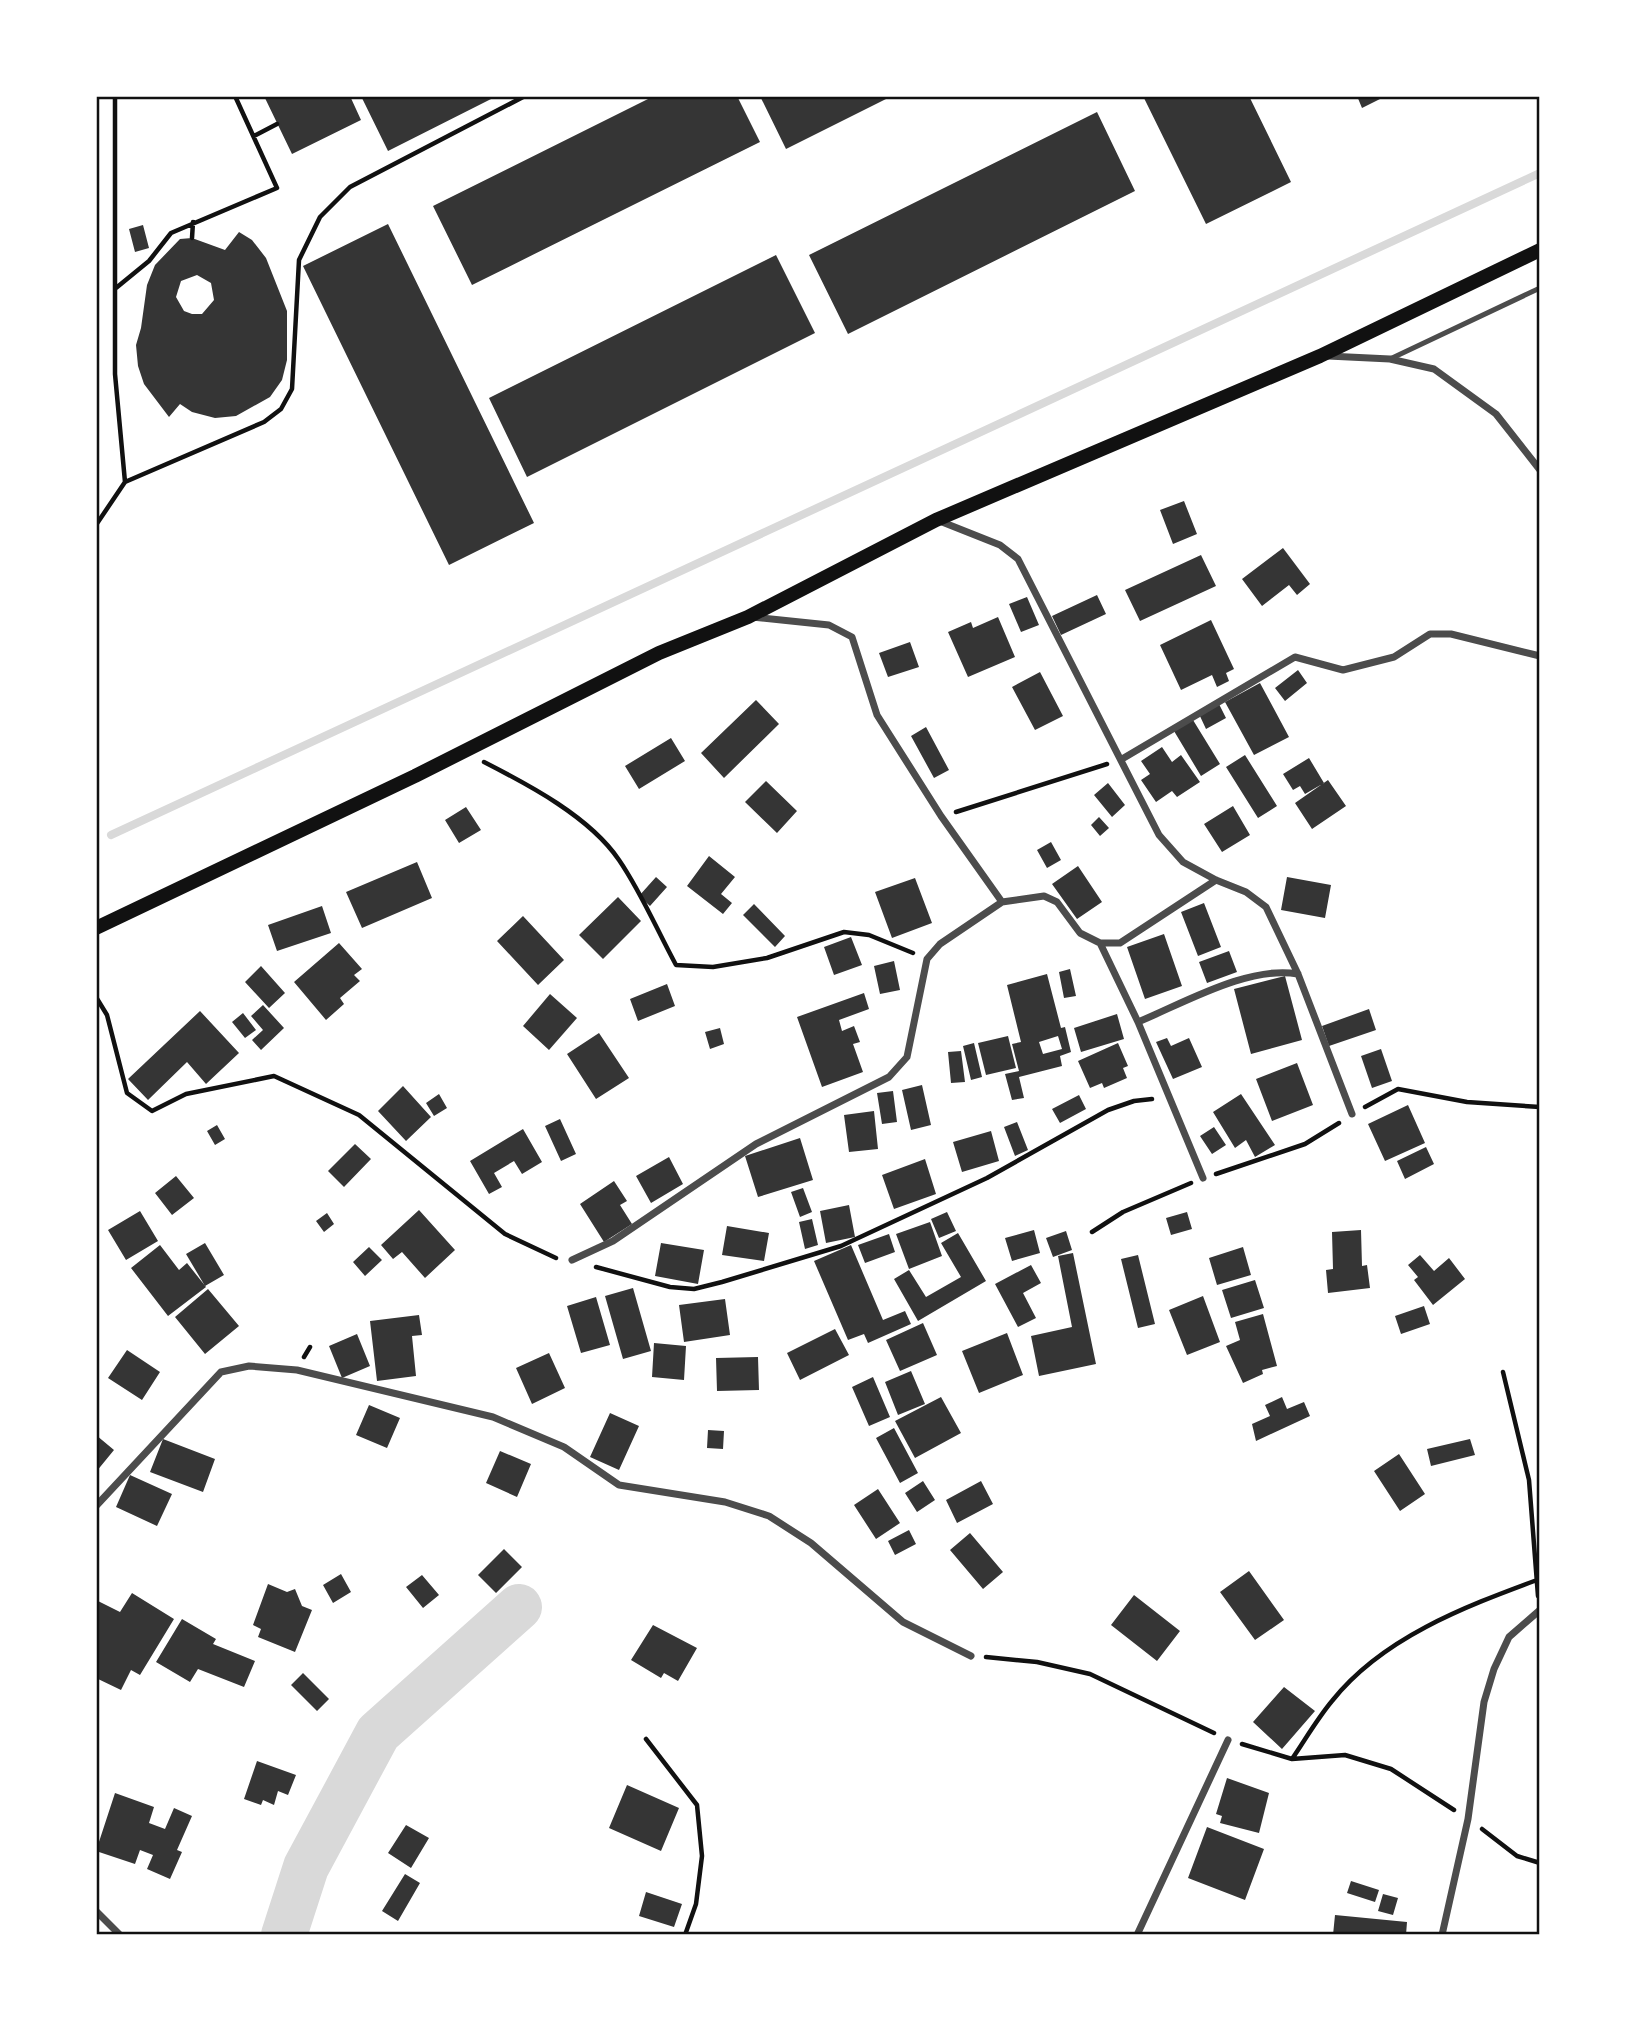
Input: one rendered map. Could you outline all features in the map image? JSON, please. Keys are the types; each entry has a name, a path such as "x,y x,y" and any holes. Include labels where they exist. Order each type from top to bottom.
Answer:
{"main road":[{"path":"96,928 464,751 659,653 748,617 936,520 1320,356 1540,250"}],"street":[{"path":"1320,356 1390,359 1434,369 1496,414 1540,470"},
{"path":"936,520 1000,545 1018,559 1159,835 1183,862 1246,892 1266,907 1298,974 1352,1114"},
{"path":"748,617 829,625 852,637 877,715 1002,902"},
{"path":"1122,759 1295,657 1343,670 1394,657 1430,634 1451,634 1540,656"},
{"path":"572,1260 613,1241 757,1144 890,1077 907,1057 927,959 940,944 1002,902 1044,896 1057,902 1080,933 1100,943 1120,943 1216,880"},
{"path":"1100,943 1138,1022 1203,1178"},
{"path":"1138,1022 1245,978 1279,971 1298,974"},
{"path":"97,1505 221,1372 249,1366 297,1370 492,1418 564,1447 619,1485 725,1502 769,1516 811,1543 903,1622 971,1656"},
{"path":"1442,1935 1468,1819 1484,1702 1494,1669 1509,1637 1539,1610"},
{"path":"1137,1935 1228,1740"},
{"path":"96,1911 120,1935"}],"lane":[{"path":"1390,359 1540,288"}],"path":[{"path":"96,524 118,497 125,482 116,374 115,96"},
{"path":"116,288 149,261 171,233 277,188 235,96"},
{"path":"125,482 264,422 281,409 292,389 299,260 320,217 350,187 525,96"},
{"path":"254,136 277,124"},
{"path":"192,238 193,222"},
{"path":"464,751 534,788 573,815 618,858 676,965 713,967 767,958 844,932 869,934 927,959"},
{"path":"942,816 1122,759"},
{"path":"96,997 107,1015 127,1094 152,1111 186,1094 274,1076 359,1115 505,1234 549,1258 572,1260 670,1287 694,1289 841,1246 987,1178 1108,1110 1133,1101 1167,1097"},
{"path":"1092,1232 1123,1212 1203,1178 1305,1144 1398,1089 1467,1102 1540,1107"},
{"path":"1503,1371 1529,1480 1539,1610"},
{"path":"1292,1759 1332,1700 1396,1644 1478,1601 1537,1580"},
{"path":"646,1739 697,1805 702,1856 696,1905 685,1935"},
{"path":"1468,1819 1517,1856 1540,1863"}],"building":[{"path":"264,96 350,96 361,120 292,154"},
{"path":"361,96 497,96 388,151"},
{"path":"654,96 737,96 760,142 472,285 433,206"},
{"path":"760,96 892,96 786,149"},
{"path":"1143,96 1249,96 1291,182 1206,224"},
{"path":"1357,96 1386,96 1362,108"},
{"path":"1097,112 1135,191 848,334 809,255"},
{"path":"388,224 534,523 449,565 303,266"},
{"path":"143,225 149,248 135,252 129,229"},
{"path":"239,232 252,240 266,258 287,311 287,360 282,380 270,397 236,416 215,418 192,412 180,404 169,417 144,384 138,366 136,345 147,285 155,265 180,239 192,238 225,250","holes":["197,275 211,283 214,300 202,314 184,311 176,297 181,281"]},
{"path":"776,255 815,333 527,477 489,398"},
{"path":"1184,501 1197,534 1173,544 1160,510"},
{"path":"1283,548 1310,584 1297,595 1289,585 1262,606 1242,579"},
{"path":"1201,555 1216,586 1140,621 1125,590"},
{"path":"1097,595 1106,614 1061,635 1052,616"},
{"path":"1027,597 1039,625 1021,632 1009,604"},
{"path":"998,617 1015,657 968,677 948,632 971,622 973,628"},
{"path":"1211,620 1234,669 1226,673 1229,681 1217,687 1212,675 1181,690 1160,645"},
{"path":"910,642 919,667 888,677 879,653"},
{"path":"1298,670 1307,683 1285,701 1275,688"},
{"path":"1040,672 1063,716 1035,730 1012,687"},
{"path":"1260,683 1289,737 1254,755 1225,702"},
{"path":"756,700 779,724 724,778 701,753"},
{"path":"1219,704 1226,718 1206,729 1199,714"},
{"path":"1193,720 1220,764 1201,776 1174,731"},
{"path":"926,727 949,770 934,778 911,736"},
{"path":"671,738 685,761 639,789 625,766"},
{"path":"1162,747 1172,762 1181,755 1200,782 1177,797 1172,791 1156,802 1141,780 1150,774 1141,761"},
{"path":"1245,755 1277,806 1258,818 1226,767"},
{"path":"1309,758 1324,783 1305,794 1300,786 1293,790 1283,774"},
{"path":"1328,780 1346,806 1312,829 1295,803"},
{"path":"766,781 797,811 777,833 745,802"},
{"path":"1108,783 1125,805 1112,817 1094,795"},
{"path":"1233,806 1250,835 1222,852 1204,824"},
{"path":"466,807 481,830 459,843 445,820"},
{"path":"1099,817 1109,828 1100,836 1091,825"},
{"path":"1051,842 1061,860 1047,868 1037,850"},
{"path":"709,856 735,877 721,894 732,903 723,914 687,886"},
{"path":"417,862 432,898 362,928 346,892"},
{"path":"1078,866 1102,902 1077,919 1052,884"},
{"path":"656,877 667,887 650,906 639,896"},
{"path":"1287,877 1331,885 1325,918 1281,910"},
{"path":"915,878 932,923 892,938 875,892"},
{"path":"618,897 641,921 603,959 579,935"},
{"path":"1204,903 1221,947 1198,956 1181,912"},
{"path":"754,904 785,936 775,947 743,915"},
{"path":"322,906 331,933 277,951 268,925"},
{"path":"523,916 564,960 538,985 497,941"},
{"path":"1164,934 1182,986 1145,999 1127,947"},
{"path":"851,937 862,965 834,975 824,947"},
{"path":"339,943 362,969 354,975 360,981 340,998 344,1004 326,1020 294,982"},
{"path":"1229,951 1237,972 1207,983 1199,962"},
{"path":"894,961 900,990 880,994 874,966"},
{"path":"261,966 285,993 269,1008 245,982"},
{"path":"1070,969 1076,996 1064,998 1059,972"},
{"path":"1047,974 1061,1028 1065,1027 1071,1052 1060,1056 1062,1066 1019,1077 1024,1098 1012,1100 1005,1074 1019,1071 1012,1044 1021,1042 1007,985","holes":["1058,1036 1062,1049 1043,1054 1039,1042"]},
{"path":"1285,976 1302,1040 1251,1054 1234,989"},
{"path":"667,984 675,1006 638,1021 630,999"},
{"path":"864,993 869,1009 839,1020 842,1031 854,1026 860,1042 853,1044 863,1072 822,1087 797,1017"},
{"path":"550,994 577,1018 549,1050 523,1026"},
{"path":"263,1005 284,1028 261,1050 252,1040 263,1030 251,1016"},
{"path":"1369,1009 1376,1030 1329,1046 1322,1026"},
{"path":"200,1011 239,1053 206,1084 187,1062 148,1100 128,1079"},
{"path":"243,1013 256,1030 245,1038 232,1022"},
{"path":"1117,1014 1124,1039 1081,1052 1074,1028"},
{"path":"720,1028 724,1044 710,1049 705,1032"},
{"path":"599,1033 629,1078 596,1099 567,1054"},
{"path":"1008,1036 1016,1068 986,1075 978,1043"},
{"path":"1167,1038 1171,1046 1189,1038 1202,1067 1173,1079 1156,1042"},
{"path":"974,1043 982,1077 971,1080 963,1046"},
{"path":"1118,1043 1128,1066 1123,1068 1127,1078 1104,1088 1102,1083 1090,1088 1078,1061"},
{"path":"1381,1049 1392,1081 1372,1088 1361,1056"},
{"path":"961,1051 965,1082 951,1083 948,1052"},
{"path":"1297,1063 1313,1105 1272,1121 1256,1079"},
{"path":"922,1085 931,1125 911,1130 902,1090"},
{"path":"403,1086 431,1117 406,1141 378,1111"},
{"path":"893,1091 897,1122 882,1124 877,1093"},
{"path":"439,1094 447,1108 434,1116 426,1103"},
{"path":"1241,1094 1275,1145 1255,1157 1246,1140 1235,1148 1213,1112"},
{"path":"1079,1095 1086,1109 1060,1123 1052,1109"},
{"path":"1408,1105 1425,1143 1385,1161 1368,1124"},
{"path":"874,1111 878,1149 849,1152 844,1115"},
{"path":"560,1119 576,1154 561,1161 545,1126"},
{"path":"1017,1122 1028,1150 1015,1156 1004,1127"},
{"path":"217,1125 225,1139 215,1145 207,1131"},
{"path":"1214,1127 1226,1145 1212,1154 1200,1136"},
{"path":"523,1129 542,1162 522,1174 514,1161 494,1173 502,1187 489,1194 470,1161"},
{"path":"991,1131 999,1161 962,1172 953,1142"},
{"path":"800,1138 813,1180 758,1197 745,1156"},
{"path":"355,1144 371,1159 344,1187 328,1171"},
{"path":"1426,1147 1434,1164 1405,1179 1397,1161"},
{"path":"669,1157 683,1184 651,1203 636,1176"},
{"path":"925,1159 936,1194 894,1209 882,1175"},
{"path":"176,1176 194,1198 172,1215 155,1193"},
{"path":"614,1181 627,1201 620,1205 632,1224 604,1242 580,1204"},
{"path":"803,1188 812,1212 800,1217 791,1192"},
{"path":"849,1205 855,1237 826,1243 820,1211"},
{"path":"419,1210 455,1250 425,1278 402,1252 393,1259 381,1245"},
{"path":"140,1211 158,1241 126,1260 108,1230"},
{"path":"947,1212 956,1231 939,1238 931,1219"},
{"path":"1187,1212 1192,1229 1171,1235 1166,1218"},
{"path":"327,1213 334,1224 324,1232 316,1221"},
{"path":"812,1219 818,1245 805,1249 799,1222"},
{"path":"930,1222 942,1256 909,1269 896,1234"},
{"path":"727,1226 769,1233 764,1261 722,1255"},
{"path":"1034,1230 1040,1253 1012,1261 1005,1238"},
{"path":"1361,1230 1362,1266 1367,1265 1370,1288 1328,1293 1326,1270 1333,1269 1332,1232"},
{"path":"1066,1231 1072,1250 1053,1257 1046,1238"},
{"path":"958,1233 986,1281 918,1321 894,1279 909,1270 926,1297 961,1277 941,1243"},
{"path":"889,1234 895,1252 865,1263 858,1245"},
{"path":"205,1243 224,1275 205,1286 186,1254"},
{"path":"661,1243 704,1250 698,1284 655,1276"},
{"path":"160,1245 179,1270 187,1263 206,1287 168,1316 131,1268"},
{"path":"851,1245 883,1320 905,1311 911,1324 868,1343 864,1334 848,1340 814,1261"},
{"path":"369,1247 382,1260 365,1276 353,1262"},
{"path":"1243,1247 1251,1275 1217,1285 1209,1258"},
{"path":"1073,1253 1096,1364 1039,1376 1031,1336 1072,1327 1058,1256"},
{"path":"1138,1255 1155,1324 1138,1328 1121,1259"},
{"path":"1420,1255 1434,1271 1449,1258 1465,1279 1433,1305 1414,1280 1418,1277 1408,1265"},
{"path":"1031,1265 1041,1283 1023,1293 1036,1318 1018,1327 995,1284"},
{"path":"1255,1280 1264,1308 1231,1318 1222,1290"},
{"path":"633,1288 651,1351 623,1359 605,1296"},
{"path":"208,1289 239,1326 205,1354 175,1317"},
{"path":"1203,1296 1220,1342 1187,1355 1169,1310"},
{"path":"596,1297 610,1345 581,1353 567,1306"},
{"path":"725,1299 730,1335 684,1342 679,1305"},
{"path":"1424,1306 1430,1324 1401,1334 1395,1316"},
{"path":"1263,1314 1277,1366 1262,1370 1263,1374 1243,1383 1226,1346 1240,1340 1235,1322"},
{"path":"419,1315 422,1335 412,1336 416,1376 377,1381 370,1321"},
{"path":"923,1323 937,1355 900,1371 886,1340"},
{"path":"835,1329 849,1355 800,1380 787,1353"},
{"path":"1007,1333 1023,1375 979,1393 962,1351"},
{"path":"357,1334 370,1366 342,1378 329,1346"},
{"path":"654,1343 686,1346 684,1380 652,1377"},
{"path":"127,1350 160,1372 142,1400 108,1378"},
{"path":"549,1353 565,1388 532,1404 516,1368"},
{"path":"758,1357 759,1390 717,1391 716,1358"},
{"path":"911,1371 925,1404 898,1415 885,1382"},
{"path":"873,1377 890,1417 869,1426 852,1387"},
{"path":"941,1397 961,1433 915,1458 895,1421"},
{"path":"1282,1397 1287,1409 1304,1402 1310,1416 1256,1441 1252,1424 1270,1416 1265,1405"},
{"path":"369,1405 400,1418 387,1448 356,1435"},
{"path":"610,1413 639,1426 619,1470 590,1457"},
{"path":"894,1428 918,1473 900,1483 876,1438"},
{"path":"708,1430 724,1431 723,1449 707,1448"},
{"path":"96,1435 114,1450 96,1472"},
{"path":"163,1439 215,1459 203,1492 150,1472"},
{"path":"1470,1439 1475,1455 1431,1466 1427,1449"},
{"path":"500,1451 531,1464 517,1497 486,1483"},
{"path":"1399,1454 1425,1494 1400,1511 1374,1471"},
{"path":"130,1475 172,1494 157,1526 116,1507"},
{"path":"923,1481 935,1500 917,1512 905,1493"},
{"path":"981,1481 993,1504 957,1523 946,1500"},
{"path":"878,1489 900,1523 876,1539 854,1505"},
{"path":"909,1530 916,1544 895,1555 888,1541"},
{"path":"970,1533 1003,1572 983,1589 950,1550"},
{"path":"504,1549 522,1567 496,1593 478,1575"},
{"path":"1249,1571 1284,1620 1255,1640 1220,1592"},
{"path":"341,1574 351,1592 333,1603 323,1585"},
{"path":"422,1575 439,1595 423,1608 406,1587"},
{"path":"268,1584 287,1592 295,1589 302,1606 312,1610 295,1652 258,1637 261,1629 253,1625"},
{"path":"132,1593 174,1619 140,1675 131,1670 121,1690 96,1678 96,1600 120,1612"},
{"path":"1134,1595 1180,1631 1157,1661 1111,1625"},
{"path":"182,1619 216,1639 213,1644 255,1661 244,1687 198,1669 190,1682 156,1662"},
{"path":"653,1625 697,1648 678,1681 664,1673 661,1678 631,1660"},
{"path":"303,1673 329,1699 317,1711 291,1685"},
{"path":"1284,1687 1315,1711 1282,1749 1253,1722"},
{"path":"257,1761 296,1775 288,1795 278,1791 274,1805 263,1800 261,1805 244,1799"},
{"path":"1227,1778 1269,1793 1259,1833 1220,1823 1222,1816 1216,1814"},
{"path":"627,1785 679,1808 661,1851 609,1828"},
{"path":"115,1793 154,1807 149,1823 165,1829 174,1808 192,1816 177,1850 182,1852 170,1879 147,1869 153,1855 140,1850 135,1864 96,1851"},
{"path":"406,1825 429,1838 411,1868 388,1853"},
{"path":"1207,1827 1264,1849 1245,1900 1188,1878"},
{"path":"405,1874 420,1883 398,1921 382,1911"},
{"path":"1351,1881 1379,1890 1375,1902 1347,1893"},
{"path":"646,1892 682,1904 674,1927 639,1916"},
{"path":"1383,1894 1398,1898 1393,1915 1378,1911"},
{"path":"1335,1915 1407,1922 1406,1935 1333,1935"}],"waterway":[{"path":"111,835 1540,173"},
{"path":"284,1935 306,1867 378,1733 519,1607"}]}
